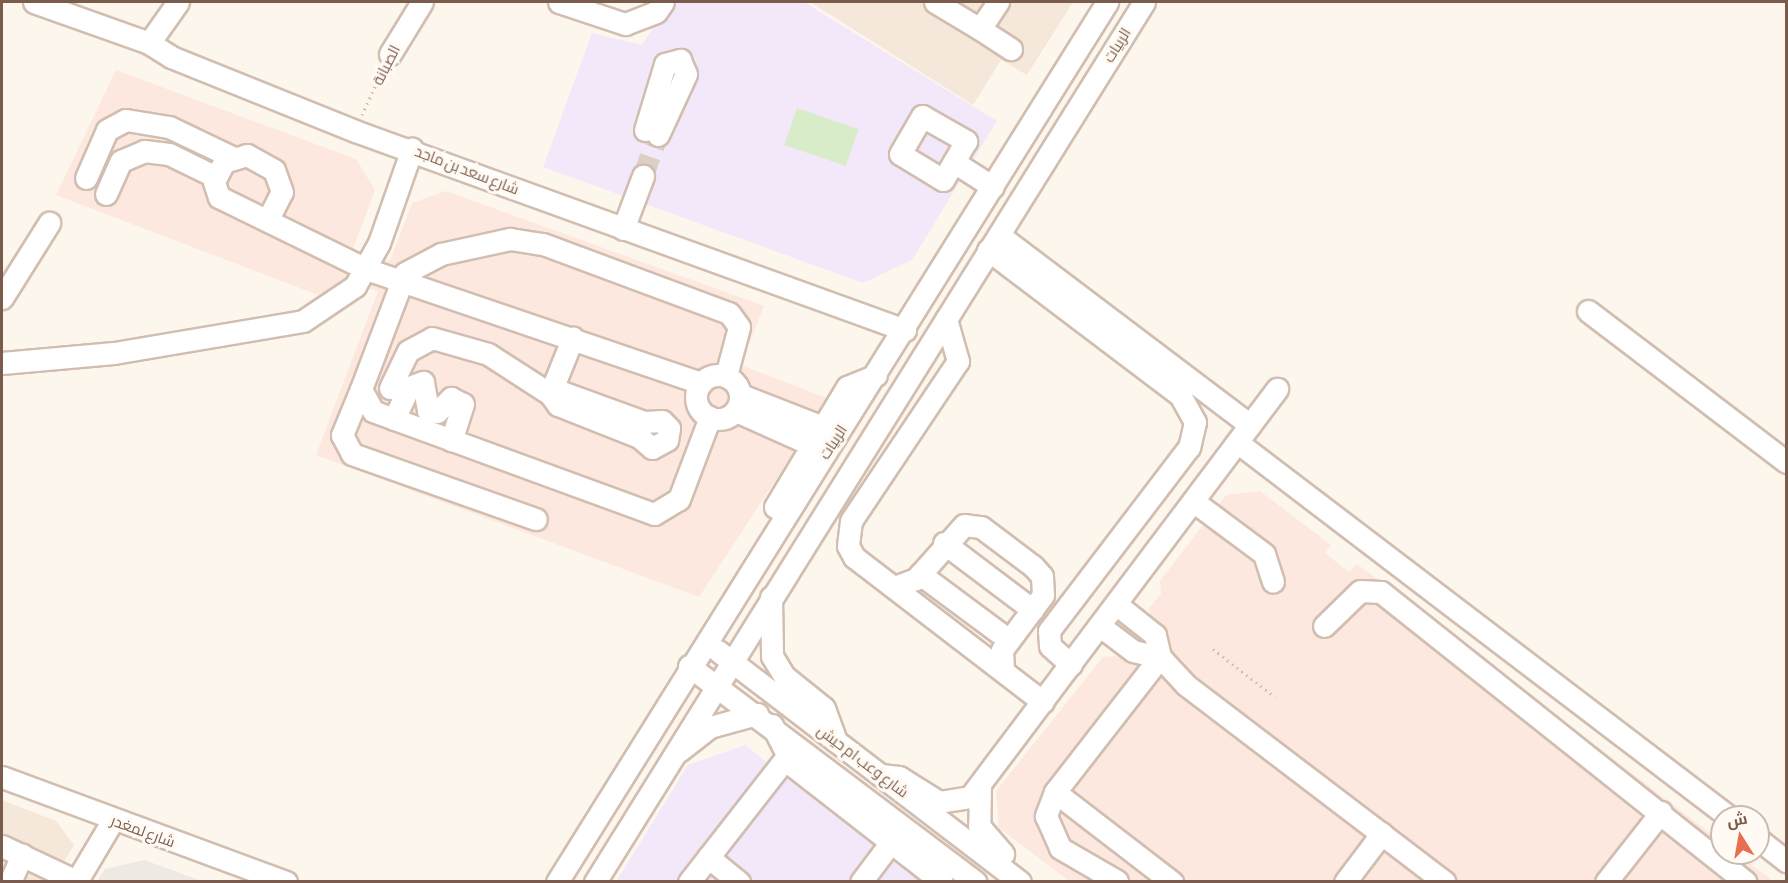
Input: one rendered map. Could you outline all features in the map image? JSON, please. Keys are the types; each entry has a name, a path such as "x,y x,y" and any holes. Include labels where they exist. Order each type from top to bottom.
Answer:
{"street":[{"name":"شارع سعد بن ماجد","path":"34,2 149,43 171,57 355,131 412,149 618,227 904,330"},
{"path":"149,43 178,2"},
{"name":"الصبانة","path":"390,54 422,2"},
{"path":"560,2 625,24 656,12 663,2"},
{"path":"936,2 1011,49"},
{"path":"980,29 998,2"},
{"name":"الربيات","path":"557,882 689,666 876,375 1107,2"},
{"name":"الربيات","path":"595,882 714,682 994,243 1144,2"},
{"path":"86,178 107,130 126,120 169,127 232,157 256,157 274,170 282,192 268,219"},
{"path":"2,363 114,353 303,321 342,298 366,269 412,149"},
{"path":"106,194 121,161 144,151 169,154 216,177"},
{"path":"232,157 216,177 219,197 366,269 399,280 411,294 570,344 699,389 710,417 679,499 654,514 394,420 373,411 361,389"},
{"path":"954,162 993,187"},
{"path":"618,227 637,173"},
{"path":"2,298 49,223"},
{"path":"536,519 352,453 342,435 361,389 399,280 425,260 464,248 510,238 543,244 729,313 739,327 726,376 738,403 818,436"},
{"path":"994,243 1250,425"},
{"path":"994,243 1180,396 1196,422 1189,447 1049,630 1050,646 1071,665"},
{"path":"1587,311 1786,462"},
{"path":"945,318 959,351 956,365 847,533 854,557 1043,702"},
{"path":"390,388 408,351 432,338 488,354 550,394 558,405 639,437 652,448 663,445 669,434 662,421 644,422 562,392 550,394"},
{"path":"550,394 570,344"},
{"path":"699,389 713,375 726,376"},
{"path":"705,641 706,621 852,382 876,375"},
{"path":"394,420 409,387 423,382 428,411 437,412 451,398 463,404 451,440"},
{"path":"881,775 899,777 945,803 965,800 980,787 1277,389"},
{"path":"710,417 738,403"},
{"path":"1237,442 1713,805"},
{"path":"1193,501 1264,554 1273,582"},
{"path":"894,587 920,574 944,543 964,525 990,534 1042,576 1043,595 1009,640 1000,657 1003,670"},
{"path":"944,543 1033,610"},
{"path":"920,574 1009,640"},
{"path":"1324,626 1360,591 1381,592 1662,812 1746,882"},
{"path":"771,594 772,656 784,676 824,708 836,741"},
{"path":"1116,604 1155,635 1160,657 1186,685 1445,882"},
{"path":"1100,626 1133,651 1160,657"},
{"name":"شارع وعب ام حيش","path":"705,641 1020,882"},
{"path":"1117,881 1096,873 1054,841 1046,816 1055,792 1160,657"},
{"name":"شارع وعب ام حيش","path":"689,666 765,720 938,870 976,882"},
{"path":"667,761 710,727 765,720 785,759 891,842 938,870"},
{"path":"689,882 785,759"},
{"name":"شارع لمغدر","path":"2,777 113,820 286,882"},
{"path":"980,787 979,826 1025,882"},
{"path":"1055,792 1172,882"},
{"path":"1606,882 1662,812"},
{"path":"2,846 76,881 113,820"},
{"path":"1345,882 1382,833"},
{"path":"861,882 891,842"},
{"path":"1770,848 1786,861"},
{"path":"10,882 22,855"},
{"path":"708,857 739,882"}],"path":[{"name":"الصبانة","path":"355,131 390,54"},
{"path":"1213,649 1275,698"}],"shaded area":[{"path":"670,2 804,2 997,121 912,260 863,283 543,167 592,33 642,45"},
{"path":"810,2 1073,2 1027,75 1001,60 973,105"},
{"path":"116,70 356,159 375,190 353,249 390,261 412,203 446,191 764,306 741,365 829,399 699,597 316,455 378,291 344,281 318,295 56,195"},
{"path":"1260,491 1331,545 1325,553 1349,572 1357,564 1710,833 1710,865 1752,865 1773,881 1069,881 999,828 996,791 1103,657 1120,655 1128,646 1134,637 1124,628 1130,620 1150,618 1149,608 1161,594 1160,581 1226,495"},
{"path":"745,745 920,881 616,882 688,765"},
{"path":"2,800 56,821 74,845 52,881 2,881"},
{"path":"144,860 202,881 97,881 105,869"}],"green space":[{"path":"797,108 858,129 846,166 784,145"}],"tunnel":[{"path":"643,176 658,135"}]}
